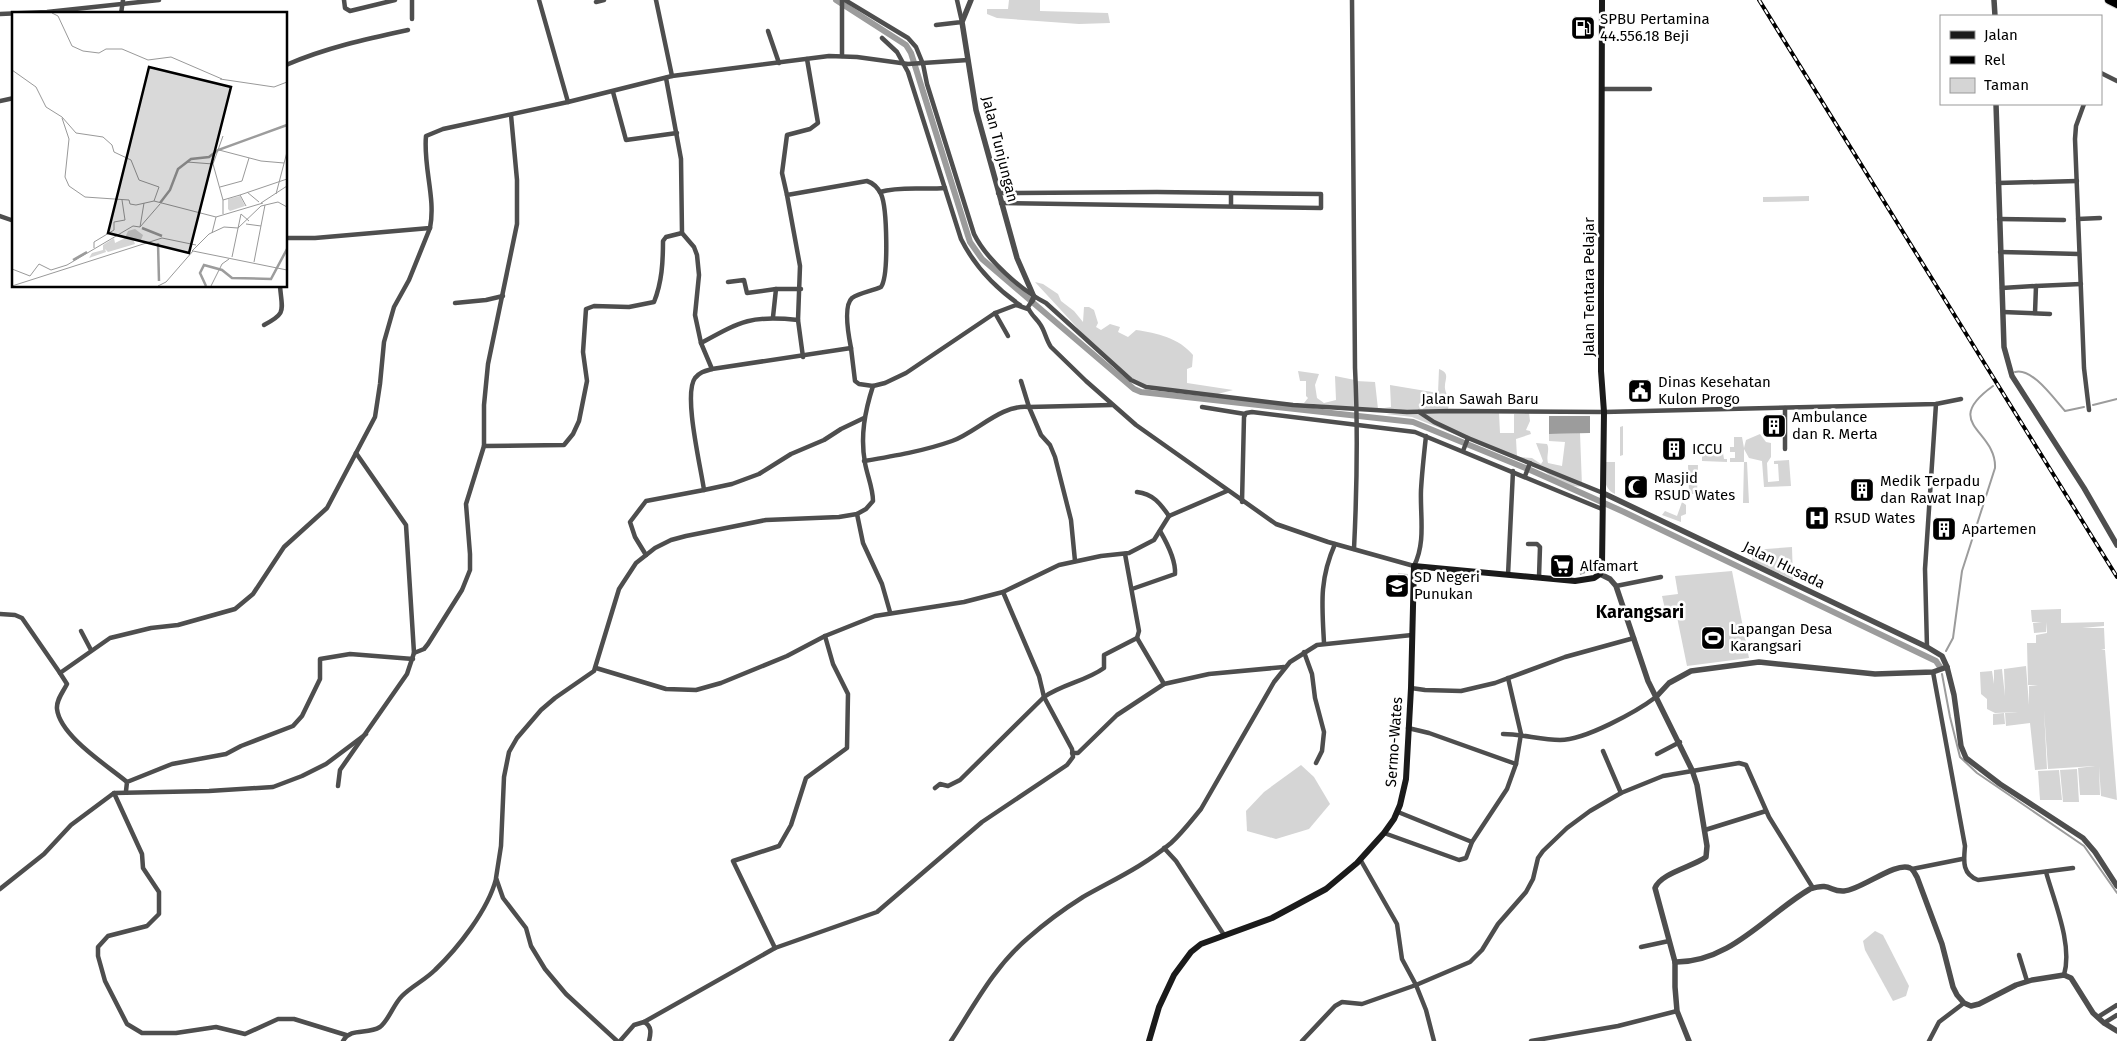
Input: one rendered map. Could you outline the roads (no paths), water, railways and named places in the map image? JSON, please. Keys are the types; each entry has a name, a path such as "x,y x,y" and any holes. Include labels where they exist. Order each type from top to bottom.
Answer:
{"highway":[{"path":"2109,0 2117,4"}],"main road":[{"name":"Jalan Tentara Pelajar","path":"1600,574 1602,566 1604,412 1601,294 1602,0"},
{"path":"1414,566 1575,581 1594,578 1600,574"},
{"name":"Sermo-Wates","path":"1149,1041 1160,1006 1174,975 1191,952 1201,944 1294,908 1326,889 1360,859 1384,833 1398,812 1406,779 1411,688 1414,566"}],"street":[{"path":"47,12 123,2 159,0"},
{"path":"344,0 345,8 350,12 395,0"},
{"path":"412,0 412,19"},
{"path":"539,0 568,102"},
{"path":"596,2 604,0"},
{"path":"656,0 672,76"},
{"path":"842,56 843,0"},
{"name":"Jalan Sawah Baru","path":"843,0 908,38 916,47 974,234 980,247 992,261 1033,299 1046,303 1131,380 1146,387 1357,411 1419,412 1604,412 1785,408 1936,404 1961,399"},
{"path":"957,0 962,22"},
{"path":"962,22 971,0"},
{"path":"1352,0 1357,411 1357,484 1354,549"},
{"path":"1994,0 1995,15"},
{"path":"936,24 962,22"},
{"name":"Jalan Tunjungan","path":"962,22 976,110 1017,258 1033,299"},
{"path":"288,64 310,54 334,47 408,30"},
{"path":"768,31 780,63"},
{"path":"882,38 898,52 906,64 961,239 971,260 994,285 1020,305 1028,308 1042,326 1046,340 1051,347 1136,425 1242,502 1276,524 1335,544 1414,566 1420,555 1421,491 1426,436"},
{"path":"60,673 110,638 129,632 178,625 228,612 242,605 252,594 284,547 327,508 375,417 384,342 394,307 409,280 430,228 432,218 426,157 426,136 443,129 613,92 644,82 672,76 842,56 906,64 968,60"},
{"path":"803,357 798,320 801,289 800,266 782,173 787,136 810,129 818,123 807,59"},
{"path":"2102,74 2117,81"},
{"path":"666,78 677,134 682,181 680,203 682,233 694,247 697,254 699,275 695,315 701,343 712,369"},
{"path":"1603,89 1650,89"},
{"path":"613,92 626,140 677,134"},
{"path":"1996,105 2004,347 2012,376 2084,488 2117,545"},
{"path":"2084,105 2075,139 2084,368 2089,410"},
{"path":"414,653 424,649 428,644 462,590 470,570 466,504 484,446 484,405 488,364 517,224 517,180 511,115"},
{"path":"787,195 862,181 872,183 880,192 886,238 885,280 881,287 853,298 849,302 847,321 855,381 859,384 873,386 885,383 906,373 995,313 1020,305"},
{"path":"1998,184 2077,181"},
{"path":"880,192 895,187 923,190 945,188"},
{"path":"998,192 1321,194 1321,208 1001,203"},
{"path":"1231,193 1231,206"},
{"path":"0,216 12,220"},
{"path":"2078,219 2100,218"},
{"path":"1999,219 2064,220"},
{"path":"288,238 323,238 430,228"},
{"path":"484,446 564,444 569,439 579,421 587,381 583,352 586,309 594,306 629,307 654,302 660,288 663,271 663,241 666,237 682,233"},
{"path":"2000,252 2079,254"},
{"path":"728,282 744,280 747,293 776,289 801,289"},
{"path":"2002,288 2081,284"},
{"path":"2035,313 2036,286"},
{"path":"264,326 279,317 282,310 280,288"},
{"path":"773,318 776,289"},
{"path":"455,303 486,300 503,296"},
{"path":"1028,308 1033,299"},
{"path":"2003,312 2050,314"},
{"path":"995,313 1008,336"},
{"path":"701,343 741,322 773,318 798,320"},
{"path":"704,490 696,435 692,425 694,379 702,372 712,369 803,357 851,348"},
{"path":"1021,380 1029,407 1041,434 1050,445 1055,457 1072,520 1075,561"},
{"path":"343,1041 346,1035 352,1032 371,1031 382,1025 401,997 435,971 459,942 493,893 501,846 504,777 509,752 517,738 541,710 590,675 596,668 619,589 636,562 671,540 766,520 839,518 856,514 866,509 873,501 864,461 864,418 873,386"},
{"path":"1927,647 1925,568 1936,404"},
{"path":"864,461 913,452 953,440 1016,407 1112,405"},
{"path":"1202,406 1245,414 1252,412 1415,432 1513,471 1526,474 1602,508"},
{"path":"1785,408 1786,449"},
{"path":"1419,412 1434,422 1468,439 1602,495"},
{"path":"1242,502 1245,414"},
{"path":"646,555 635,538 630,522 646,501 732,484 759,474 791,454 824,440 864,418"},
{"path":"1463,450 1468,439"},
{"path":"338,786 340,770 407,674 414,653 406,525 356,453"},
{"path":"1526,474 1530,465"},
{"path":"1508,575 1513,471"},
{"path":"596,668 666,689 696,690 721,683 752,672 824,636 867,619 890,612 948,605 1003,592 1042,572 1075,561 1125,554 1149,544 1158,536 1169,516 1227,491"},
{"path":"1137,492 1149,494 1156,499 1169,516"},
{"name":"Jalan Husada","path":"1602,495 1927,647 1942,656 1947,667"},
{"path":"856,514 863,543 882,584 890,612"},
{"path":"1132,589 1175,574 1168,547 1160,531"},
{"path":"1324,643 1321,592 1327,561 1335,544"},
{"path":"1528,544 1540,546 1539,577"},
{"path":"1125,554 1139,631 1137,638 1164,684"},
{"path":"1600,574 1610,579 1616,586 1656,697 1680,742 1697,785 1707,846 1706,857 1692,866 1660,881 1655,888 1675,962 1674,987 1677,1011 1689,1041"},
{"path":"1616,586 1661,577"},
{"path":"496,878 503,898 526,928 531,946 545,969 566,994 618,1041 634,1025 644,1022 775,948 877,912 982,822 1067,764 1072,757 1072,749 1044,697 1039,676 1003,592"},
{"path":"0,614 15,615 22,618 67,684 58,700 57,710 66,728 97,759 127,782"},
{"path":"81,631 91,650"},
{"path":"951,1041 1001,962 1027,938 1082,898 1137,868 1164,848 1201,809 1284,668 1311,647 1324,643 1412,635"},
{"path":"775,948 733,861 779,846 790,825 806,778 848,748 848,694 833,664 824,636"},
{"path":"935,788 940,784 948,786 960,780 1044,697 1057,688 1097,673 1104,668 1104,655 1137,638"},
{"path":"1411,688 1461,691 1508,678 1565,656 1634,638"},
{"path":"1304,652 1312,674 1315,698 1324,732 1322,751 1316,763"},
{"path":"127,782 172,764 196,758 226,754 248,743 293,726 302,716 320,680 320,659 350,654 413,659"},
{"path":"1503,734 1521,734 1540,739 1563,740 1582,736 1643,707 1670,683 1691,672 1759,662 1875,674 1933,672 1947,667 1954,695 1961,746 1966,758 1993,779 2083,838 2095,852 2117,886"},
{"path":"1072,753 1078,753 1117,715 1164,684 1208,674 1284,668"},
{"path":"1933,672 1965,846 1962,859 1964,867 1969,874 1978,880 2073,868"},
{"path":"1384,833 1462,860 1466,858 1472,842 1507,789 1516,764 1521,734 1508,678"},
{"path":"1408,728 1429,733 1516,764"},
{"path":"0,889 44,854 71,825 114,793 126,791 209,792 273,786 302,776 326,764 366,734"},
{"path":"1657,754 1680,742"},
{"path":"1603,751 1621,793"},
{"path":"1302,1041 1335,1006 1342,1002 1362,1004 1416,986 1470,962 1482,950 1498,924 1526,892 1533,879 1538,858 1543,851 1567,828 1590,811 1621,793 1663,776 1743,763 1749,769 1766,811 1778,834 1813,888"},
{"path":"126,791 127,782"},
{"path":"114,793 142,854 143,868 159,892 159,914 147,926 108,936 98,947 98,956 105,981 127,1024 142,1033 176,1033 216,1027 244,1034 278,1019 294,1019 346,1035"},
{"path":"1704,830 1766,811"},
{"path":"1398,812 1472,842"},
{"path":"1164,848 1176,861 1224,935"},
{"path":"1360,859 1397,924 1402,958 1426,1010 1434,1041"},
{"path":"1675,962 1697,960 1741,940 1798,896 1813,888 1822,885 1843,892 1902,867 1912,869 1962,859"},
{"path":"1912,869 1917,877 1942,944 1953,987 1964,1003 1971,1006 1980,1004 2027,981 2064,975 2071,978 2098,1017 2117,1032"},
{"path":"2046,872 2064,940 2066,961 2064,975"},
{"path":"1641,946 1669,941"},
{"path":"2019,954 2027,981"},
{"path":"1929,1041 1939,1022 1964,1003"},
{"path":"2098,1017 2117,1004"},
{"path":"1531,1041 1618,1026 1677,1011"},
{"path":"2104,1023 2117,1015"},
{"path":"644,1022 649,1027 651,1033 649,1041"}],"waterway":[{"path":"836,0 906,45 911,53 970,242 982,259 1134,389 1141,392 1413,422 1528,469 1624,512 1936,661 1940,667"},
{"path":"2015,372 2028,374 2035,379 2065,411 2084,407"},
{"path":"1946,651 1953,638 1962,571 1995,468 1993,455 1988,444 1971,419 1971,410 1978,399 1993,386"},
{"path":"2093,405 2117,399"},
{"path":"1942,674 1960,757 1977,773 2084,846 2117,893"}],"railway":[{"path":"1759,0 2117,577"}],"place":[{"name":"SPBU Pertamina 44.556.18 Beji","path":"1583,28"},
{"name":"Dinas Kesehatan Kulon Progo","path":"1640,391"},
{"name":"Ambulance dan R. Merta","path":"1774,426"},
{"name":"ICCU","path":"1674,449"},
{"name":"Masjid RSUD Wates","path":"1636,487"},
{"name":"Medik Terpadu dan Rawat Inap","path":"1862,490"},
{"name":"RSUD Wates","path":"1817,518"},
{"name":"Apartemen","path":"1944,529"},
{"name":"Alfamart","path":"1562,566"},
{"name":"SD Negeri Punukan","path":"1397,586"},
{"name":"Lapangan Desa Karangsari","path":"1713,638"}],"district":[{"name":"Karangsari","path":"1640,612"}]}
